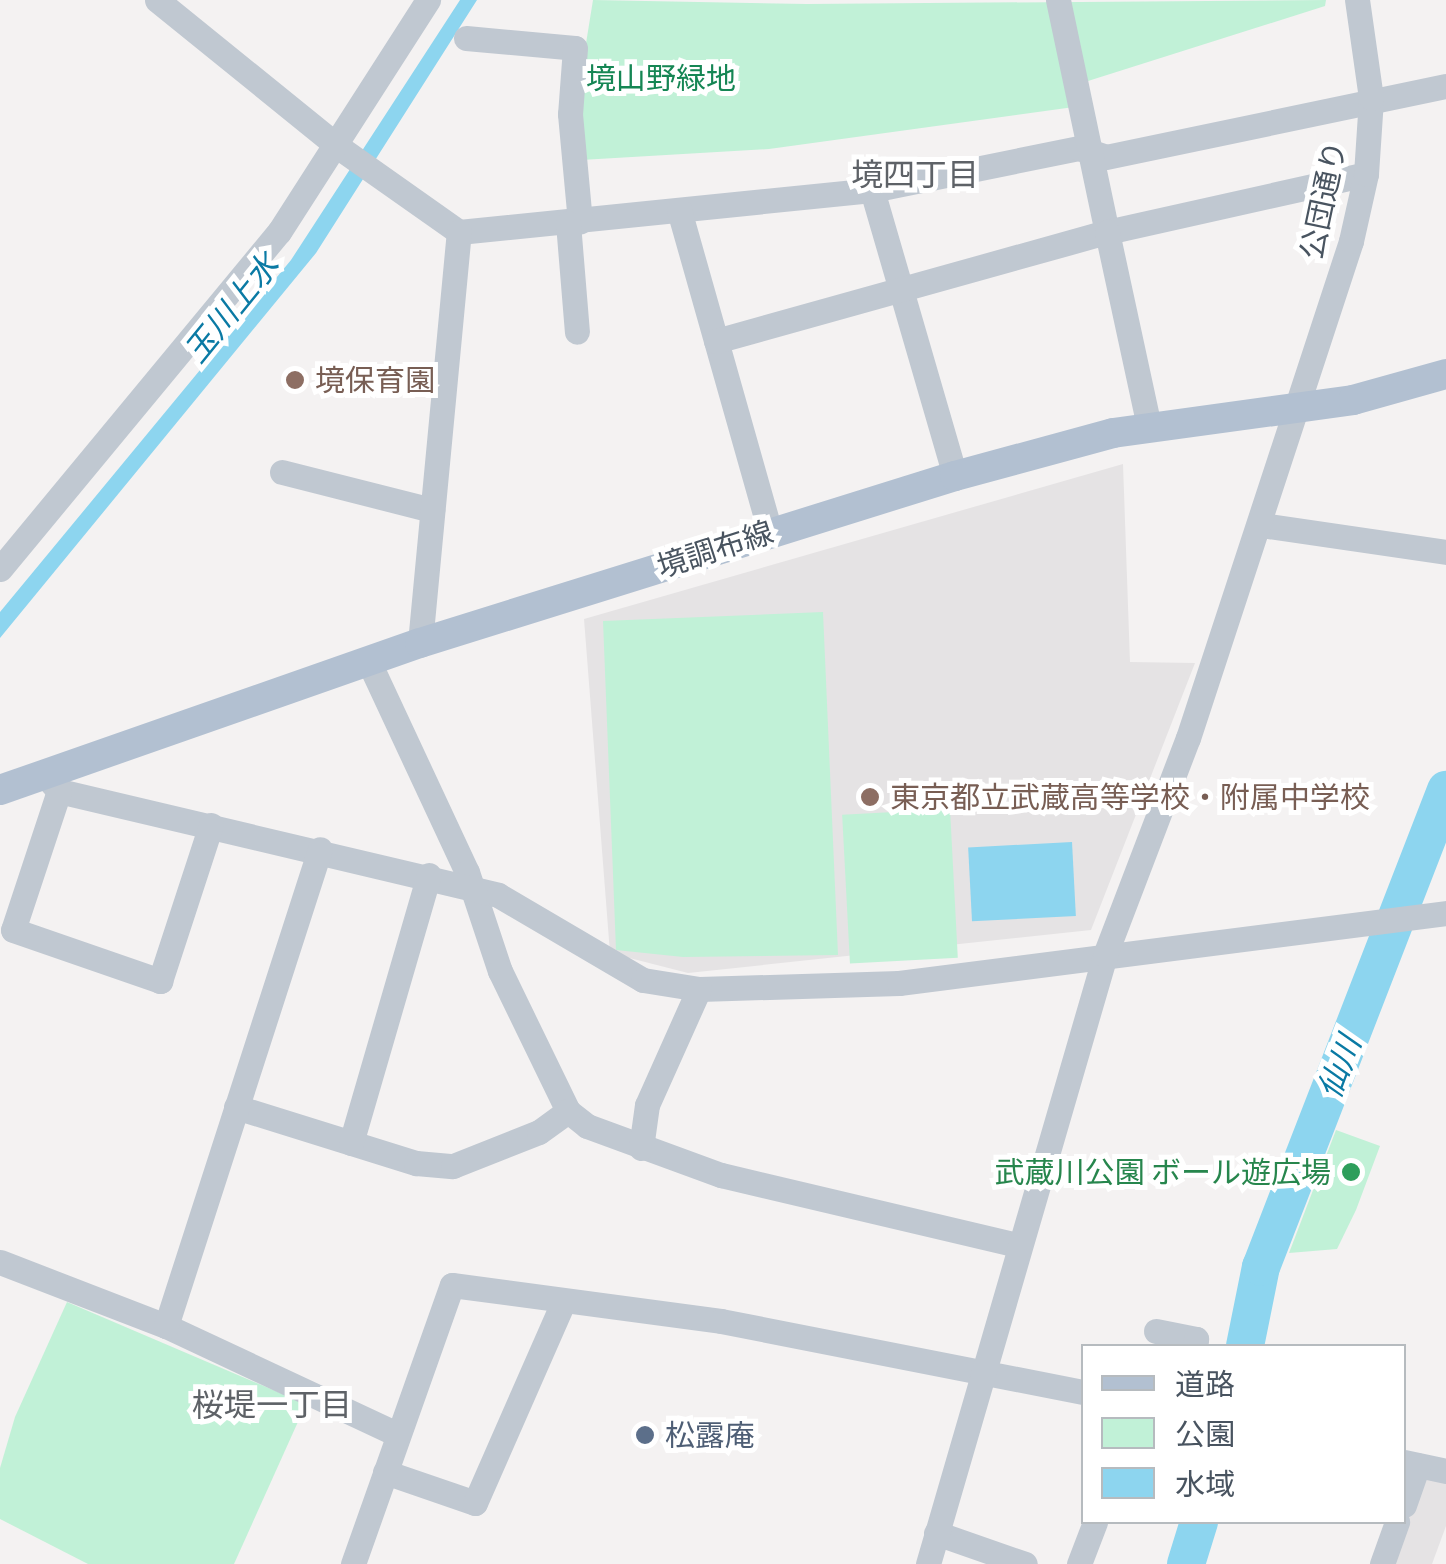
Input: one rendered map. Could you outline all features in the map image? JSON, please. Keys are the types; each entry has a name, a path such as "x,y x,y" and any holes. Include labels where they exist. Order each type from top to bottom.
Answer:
{"main road":[{"name":"境調布線","path":"0,790 51,782 368,660 955,476 1149,426 1298,409 1446,374"}],"street":[{"path":"157,0 344,151 459,232 872,190 1090,151 1106,157 1371,98 1446,86"},
{"path":"0,569 344,151 428,0"},
{"path":"1058,0 1149,426"},
{"name":"公団通り","path":"928,1564 1017,1245 1105,955 1261,525 1366,174 1371,98 1357,0"},
{"path":"466,38 575,48 570,114 577,332"},
{"path":"716,341 1107,232 1366,174"},
{"path":"872,190 955,476"},
{"path":"679,210 770,532"},
{"path":"420,643 459,232"},
{"path":"282,472 432,510"},
{"path":"1261,525 1446,552"},
{"path":"368,660 470,880 500,972 568,1111 587,1126 721,1175 1017,1245"},
{"path":"211,825 160,981 14,930 51,782 211,825 429,875 470,880 520,905 564,939 643,980 699,989 899,983 1446,914"},
{"path":"166,1326 320,850"},
{"path":"352,1143 429,875"},
{"path":"641,1148 647,1105 699,989"},
{"path":"236,1108 416,1163 452,1166 540,1132 568,1111"},
{"path":"0,1262 166,1326 397,1434"},
{"path":"353,1564 452,1285 563,1304 722,1322 1081,1391"},
{"path":"386,1472 476,1503 563,1304"},
{"path":"1156,1331 1196,1339 1195,1344"},
{"path":"1406,1493 1411,1464 1446,1471"},
{"path":"1078,1564 1094,1524"},
{"path":"1382,1564 1397,1524"},
{"path":"936,1533 1025,1564"}],"shaded area":[{"name":"東京都立武蔵高等学校・附属中学校","path":"1123,464 1130,662 1195,663 1091,930 688,973 610,953 584,619"},
{"path":"1419,1474 1446,1480 1446,1526 1432,1564 1386,1564 1401,1524 1406,1524 1406,1509"}],"green space":[{"name":"境山野緑地","path":"593,0 807,4 1326,0 1325,6 1088,81 1074,107 769,149 581,160 583,62"},
{"path":"823,612 838,955 683,957 616,950 603,621"},
{"path":"950,809 958,958 850,963 842,815"},
{"path":"1336,1130 1380,1146 1356,1210 1337,1249 1289,1253"},
{"path":"67,1302 306,1404 234,1564 88,1564 0,1519 0,1468 15,1417"}],"water":[{"path":"460,0 477,0 316,253 0,638 0,612 291,260"},
{"path":"1072,842 1076,916 972,921 968,847"}],"waterway":[{"name":"仙川","path":"1245,1344 1261,1267 1446,790"},
{"name":"仙川","path":"1186,1564 1198,1524"}],"place":[{"name":"境保育園","path":"295,380"},
{"name":"東京都立武蔵高等学校・附属中学校","path":"870,797"},
{"name":"武蔵川公園 ボール遊広場","path":"1351,1172"},
{"name":"松露庵","path":"645,1435"}],"district":[{"name":"境四丁目","path":"915,174"},
{"name":"桜堤一丁目","path":"272,1404"}],"water label":[{"name":"玉川上水","path":"231,308"}]}
